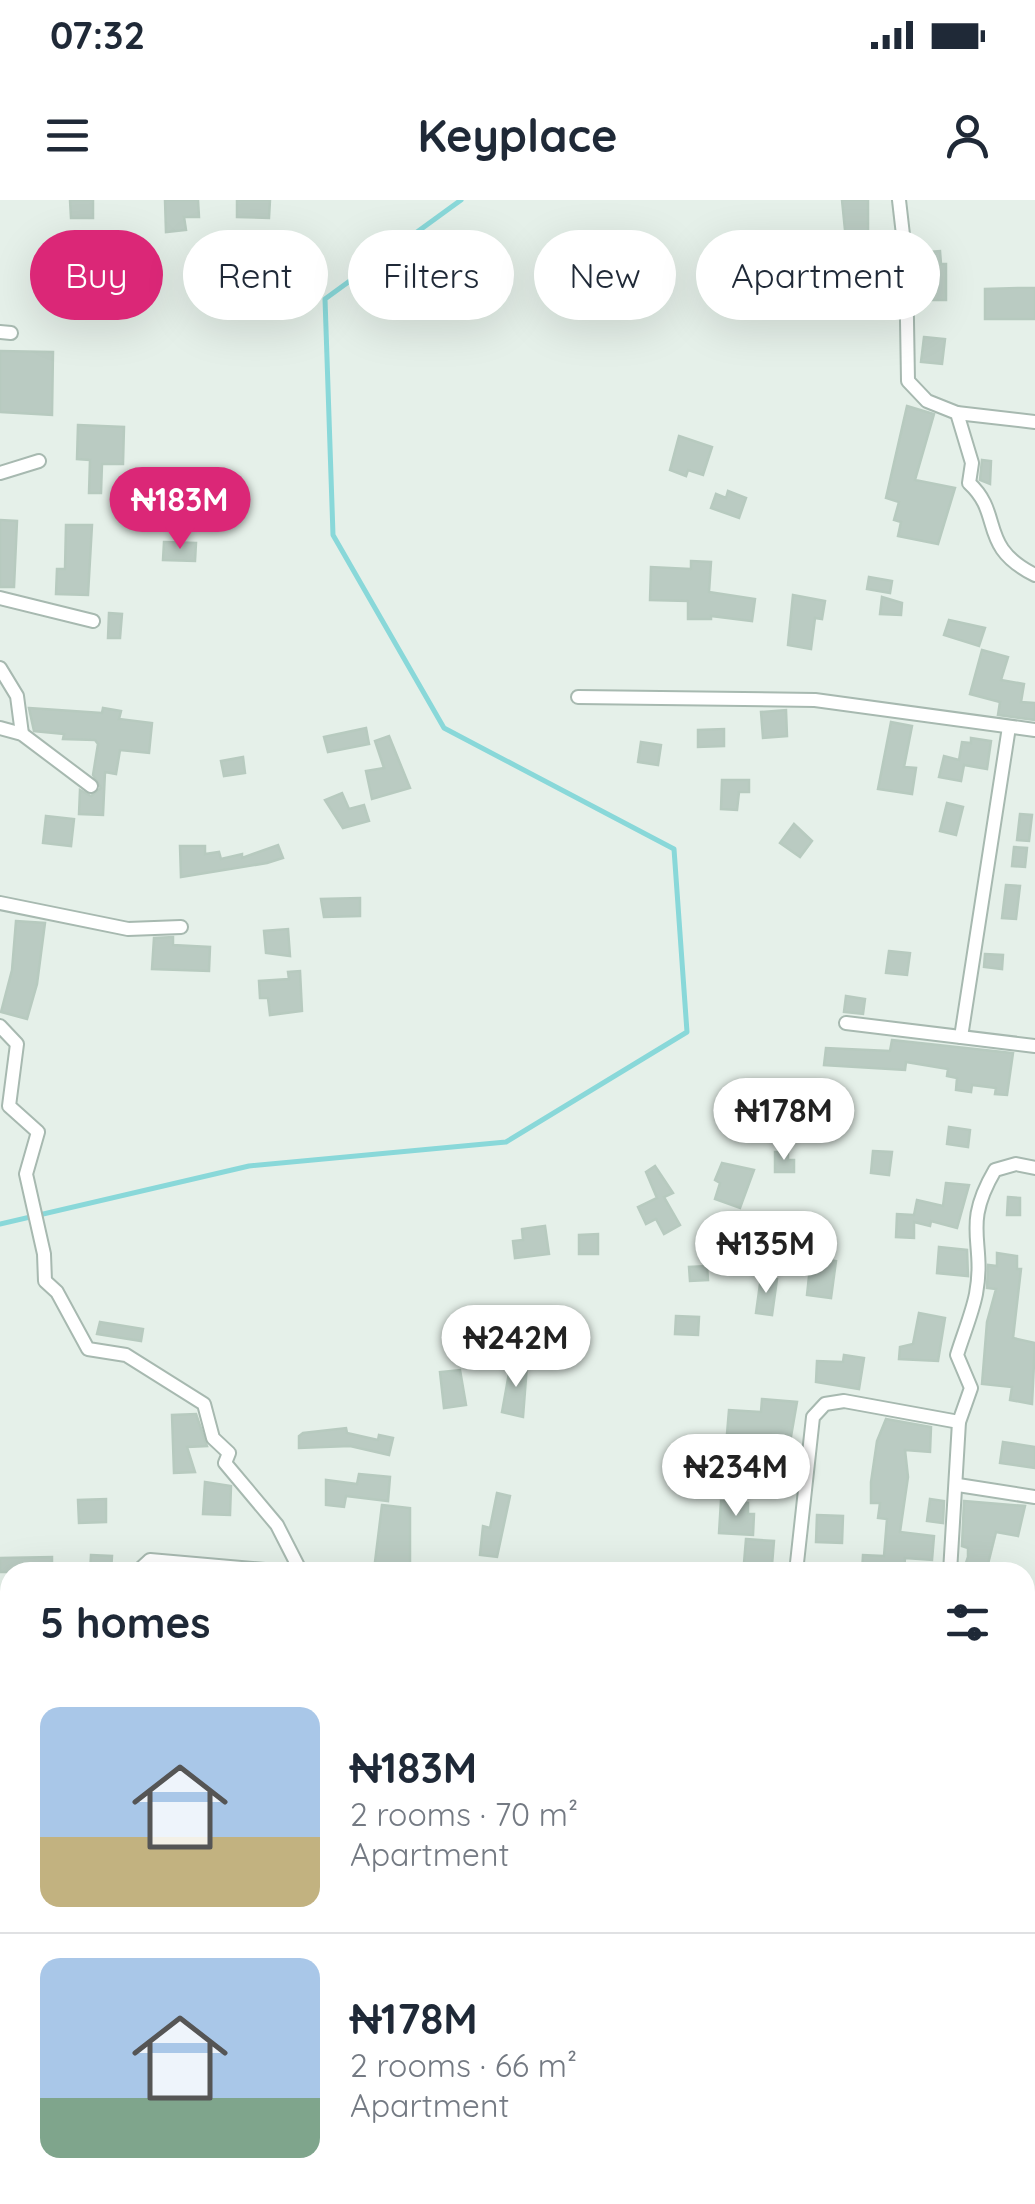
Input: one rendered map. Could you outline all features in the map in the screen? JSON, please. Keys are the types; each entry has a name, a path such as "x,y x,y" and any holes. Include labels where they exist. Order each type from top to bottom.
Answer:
{"street":[{"path":"899,200 906,260 908,381 927,401 956,413 1035,422"},
{"path":"956,413 972,463 969,482 981,494 998,548 1008,560 1035,576"},
{"path":"1,470 39,461"},
{"path":"0,598 93,620"},
{"path":"0,668 17,696 22,734"},
{"path":"578,697 816,700 1035,730"},
{"path":"962,1037 1009,727"},
{"path":"0,728 22,734 91,786"},
{"path":"0,903 128,929 181,927"},
{"path":"846,1022 1035,1046"},
{"path":"0,1026 17,1044 9,1106 38,1132 26,1174 32,1216 44,1254 45,1281 57,1292 88,1348 126,1355 204,1404 214,1438 229,1453 225,1463 278,1525 296,1562"},
{"path":"951,1562 959,1422 971,1388 957,1355 976,1292 974,1227 980,1197 995,1170 1016,1164 1035,1168"},
{"path":"797,1562 814,1417 825,1404 844,1400 959,1422"},
{"path":"958,1485 1035,1497"},
{"path":"148,1562 173,1562"}],"building":[{"path":"70,200 93,200 93,218 71,218"},
{"path":"165,200 198,200 199,217 184,217 186,230 166,232"},
{"path":"237,200 270,200 269,218 237,217"},
{"path":"842,200 868,200 868,230 845,230"},
{"path":"940,251 941,264 946,264 946,300 940,300"},
{"path":"1035,288 1035,319 985,319 985,289"},
{"path":"924,337 945,339 942,364 921,362"},
{"path":"0,351 53,352 52,415 0,412"},
{"path":"907,406 934,414 915,480 955,488 938,544 898,536 901,522 894,520 899,502 886,498"},
{"path":"78,425 124,427 123,464 102,464 101,493 89,493 90,460 77,459"},
{"path":"679,436 712,447 703,475 688,470 686,476 670,470"},
{"path":"982,460 991,461 990,484 980,480"},
{"path":"728,491 746,498 739,518 711,508 716,494 726,498"},
{"path":"0,520 17,521 14,587 0,587"},
{"path":"66,525 92,525 88,595 56,594 57,569 65,569"},
{"path":"164,542 196,543 195,561 163,560"},
{"path":"691,561 711,562 709,592 755,599 752,621 711,616 688,619 688,601 650,600 651,567 691,569"},
{"path":"869,577 892,581 890,593 867,589"},
{"path":"793,595 825,601 822,619 815,618 811,649 788,645"},
{"path":"882,597 902,603 901,615 880,614"},
{"path":"109,613 122,614 120,638 108,638"},
{"path":"949,620 985,628 979,646 944,635"},
{"path":"982,650 1008,657 1001,680 1024,684 1021,702 1035,703 1035,720 998,715 1000,702 970,694"},
{"path":"29,708 102,713 103,708 121,711 119,719 152,723 149,753 120,750 116,774 105,772 103,815 79,814 80,790 91,796 101,788 93,775 98,744 95,740 63,739 64,734 34,731"},
{"path":"786,710 787,736 763,738 761,712"},
{"path":"891,722 912,726 904,767 916,768 912,794 878,789"},
{"path":"366,728 369,744 328,752 324,737"},
{"path":"724,729 724,746 698,747 698,730"},
{"path":"389,736 410,788 372,799 366,771 384,768 375,741"},
{"path":"971,738 991,741 987,769 964,765 961,781 939,777 944,756 959,760 962,742 971,743"},
{"path":"641,742 661,745 658,765 638,762"},
{"path":"243,757 245,773 224,776 221,761"},
{"path":"722,780 749,780 749,792 739,792 737,810 721,809"},
{"path":"342,793 349,809 364,805 369,821 343,828 325,800"},
{"path":"947,803 963,807 956,835 940,831"},
{"path":"1020,814 1032,815 1029,841 1017,840"},
{"path":"46,816 74,819 71,846 43,843"},
{"path":"794,824 812,841 800,857 780,843"},
{"path":"278,845 283,858 181,877 180,846 205,846 205,854 219,852 221,859 242,854 242,858"},
{"path":"1014,847 1027,848 1025,867 1012,866"},
{"path":"1006,885 1020,886 1016,919 1002,918"},
{"path":"360,898 360,916 324,917 321,899"},
{"path":"16,921 45,923 37,984 27,1019 1,1012 12,970"},
{"path":"288,929 290,956 266,953 264,931"},
{"path":"173,937 173,945 210,947 209,971 152,969 154,938"},
{"path":"889,951 910,953 907,975 886,973"},
{"path":"985,954 1003,955 1002,969 984,967"},
{"path":"300,971 302,1011 270,1015 268,998 260,998 259,981 289,979 288,972"},
{"path":"846,996 865,999 863,1014 844,1012"},
{"path":"892,1040 1013,1053 1007,1095 995,1094 996,1088 972,1085 971,1092 956,1090 957,1078 947,1076 948,1069 906,1062 905,1070 824,1065 826,1048 890,1051"},
{"path":"949,1127 970,1130 968,1147 947,1144"},
{"path":"873,1151 892,1152 889,1175 871,1173"},
{"path":"775,1152 788,1152 788,1160 794,1160 794,1172 775,1172"},
{"path":"722,1163 754,1170 740,1208 715,1199 720,1183 715,1180"},
{"path":"655,1166 673,1193 664,1197 680,1225 664,1234 656,1219 646,1224 638,1207 657,1198 646,1172"},
{"path":"946,1183 969,1185 957,1228 931,1221 930,1226 914,1222 914,1238 896,1237 897,1214 914,1215 917,1200 943,1206"},
{"path":"1008,1197 1020,1198 1020,1215 1007,1215"},
{"path":"545,1226 549,1254 515,1258 513,1241 523,1240 522,1229"},
{"path":"598,1234 598,1254 579,1254 579,1235"},
{"path":"939,1247 967,1250 968,1276 937,1273"},
{"path":"997,1253 1017,1256 1017,1269 1021,1269 1013,1338 1035,1343 1032,1404 1010,1400 1012,1387 982,1384 987,1322 996,1289 987,1288 988,1265 997,1266"},
{"path":"811,1258 836,1261 831,1298 807,1295"},
{"path":"707,1266 708,1280 690,1281 689,1267"},
{"path":"761,1277 777,1279 772,1315 756,1313"},
{"path":"919,1313 945,1318 938,1361 899,1359 900,1347 913,1344"},
{"path":"676,1316 699,1317 698,1335 675,1334"},
{"path":"100,1322 143,1329 141,1341 97,1334"},
{"path":"844,1355 864,1358 859,1389 816,1382 817,1361 843,1362"},
{"path":"511,1362 527,1365 523,1417 502,1412"},
{"path":"460,1370 466,1405 444,1408 440,1372"},
{"path":"762,1399 797,1402 785,1471 751,1466 755,1436 727,1434 729,1410 761,1412"},
{"path":"196,1414 207,1446 187,1447 195,1472 174,1473 172,1415"},
{"path":"886,1419 931,1427 930,1452 905,1450 908,1477 900,1532 934,1536 932,1560 863,1562 863,1555 884,1556 887,1519 878,1518 880,1503 871,1503 877,1441"},
{"path":"346,1428 347,1433 378,1440 379,1435 393,1438 389,1455 350,1446 299,1448 299,1436 303,1433"},
{"path":"1003,1442 1035,1447 1035,1468 1000,1463"},
{"path":"359,1474 390,1477 388,1501 346,1496 344,1507 326,1505 326,1480 357,1484"},
{"path":"205,1482 231,1486 230,1515 203,1514"},
{"path":"497,1493 510,1496 497,1557 480,1555 483,1526 490,1528"},
{"path":"106,1499 106,1522 79,1523 78,1500"},
{"path":"930,1499 944,1501 943,1523 927,1521"},
{"path":"721,1501 748,1503 748,1514 754,1514 753,1535 719,1533"},
{"path":"964,1501 1025,1506 1018,1536 996,1532 988,1562 966,1562 968,1548 962,1546"},
{"path":"382,1505 410,1508 410,1562 375,1562"},
{"path":"817,1515 843,1516 842,1543 816,1542"},
{"path":"746,1539 774,1541 772,1562 744,1562"},
{"path":"91,1555 112,1556 112,1562 91,1562"},
{"path":"52,1557 52,1562 0,1562 0,1558"}],"waterway":[{"path":"0,1224 249,1166 506,1142 687,1032 674,849 444,728 333,535 325,299 461,200"}]}
